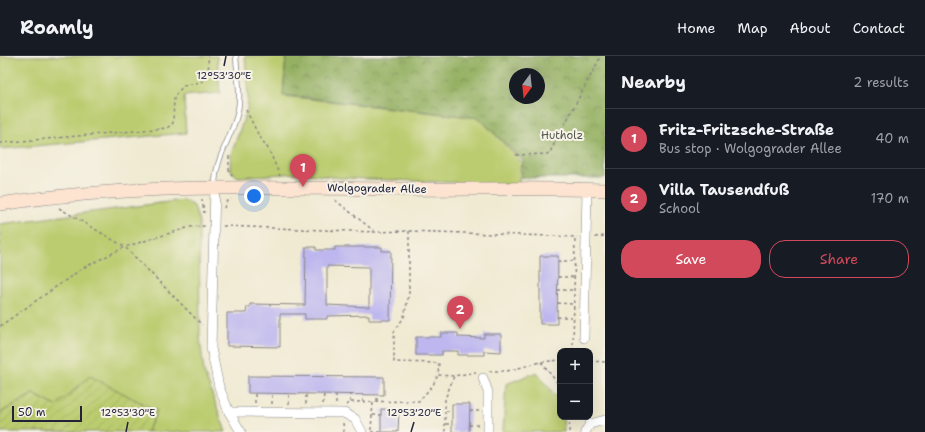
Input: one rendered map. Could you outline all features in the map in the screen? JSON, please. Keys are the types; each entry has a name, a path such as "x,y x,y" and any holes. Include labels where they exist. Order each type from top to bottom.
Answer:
{"main road":[{"name":"Wolgograder Allee","path":"0,204 40,198 126,190 214,186 605,190"}],"street":[{"path":"214,186 210,348 219,387 229,412 241,432"},
{"path":"584,338 587,190"},
{"path":"483,378 488,392 488,432"},
{"path":"229,412 342,413 355,419 362,432"},
{"path":"585,432 590,424 605,420"}],"lane":[{"path":"214,186 215,171 237,115 239,97 236,56"}],"path":[{"path":"0,143 167,128 173,123 174,97 183,86 204,81 209,76 208,56"},
{"path":"516,155 549,154 601,56"},
{"path":"245,103 246,110 258,134 269,150 281,178"},
{"path":"230,153 229,170 237,180"},
{"path":"224,210 226,202 236,196"},
{"path":"332,197 375,232"},
{"path":"56,207 125,247 210,334"},
{"path":"222,221 221,226 375,232 409,230 586,238 605,236"},
{"path":"0,326 83,268 125,247 190,227 213,226"},
{"path":"342,413 342,408 350,402 419,400 433,385 438,375 439,363 394,362 394,332 404,317 408,294 409,230"},
{"path":"573,348 575,237"},
{"path":"558,261 575,262"},
{"path":"558,277 574,277"},
{"path":"557,290 574,290"},
{"path":"557,303 574,304"},
{"path":"557,317 574,317"},
{"path":"438,375 454,376 483,371 507,371 541,362 557,360"},
{"path":"593,361 605,362"},
{"path":"541,362 558,384"},
{"path":"445,432 445,399 454,376"},
{"path":"350,394 350,402"},
{"path":"363,395 363,402"},
{"path":"377,395 377,402"},
{"path":"371,432 373,402"},
{"path":"445,411 452,411"},
{"path":"373,415 381,415"},
{"path":"569,432 570,420"},
{"path":"445,424 452,424"}],"green space":[{"path":"0,56 217,56 220,93 184,96 186,133 0,149"},
{"path":"245,56 286,56 283,96 479,118 521,161 519,185 341,178 299,173 238,177 232,172 230,167 231,154 247,110 248,97"},
{"name":"Hutholz","path":"286,56 605,56 605,178 521,178 523,161 479,118 283,95"},
{"path":"183,200 194,206 199,222 200,337 204,372 226,432 147,432 157,411 56,406 33,394 0,413 0,224"},
{"path":"537,372 557,398 557,420 563,420 564,432 503,432 506,384"},
{"path":"90,376 157,411 147,432 0,432 0,413 33,394 56,406"}],"building":[{"path":"306,247 316,247 316,250 335,250 335,247 382,247 382,251 391,251 390,320 369,320 369,315 327,316 327,319 305,319 305,314 280,314 280,347 227,346 227,313 246,313 247,307 250,307 250,304 305,305","holes":["327,266 369,267 369,307 327,305"]},
{"path":"540,256 558,256 557,324 540,324"},
{"path":"441,333 458,333 458,337 484,338 484,334 501,334 501,352 484,351 484,355 458,355 458,351 442,351 442,355 416,355 416,337 441,337"},
{"path":"248,376 384,377 384,395 248,393"},
{"path":"452,404 470,404 469,432 452,432"},
{"path":"381,409 399,410 398,432 381,432"}],"place":[{"name":"Fritz-Fritzsche-Straße","path":"303,187"},
{"name":"Villa Tausendfuß","path":"460,329"}]}
